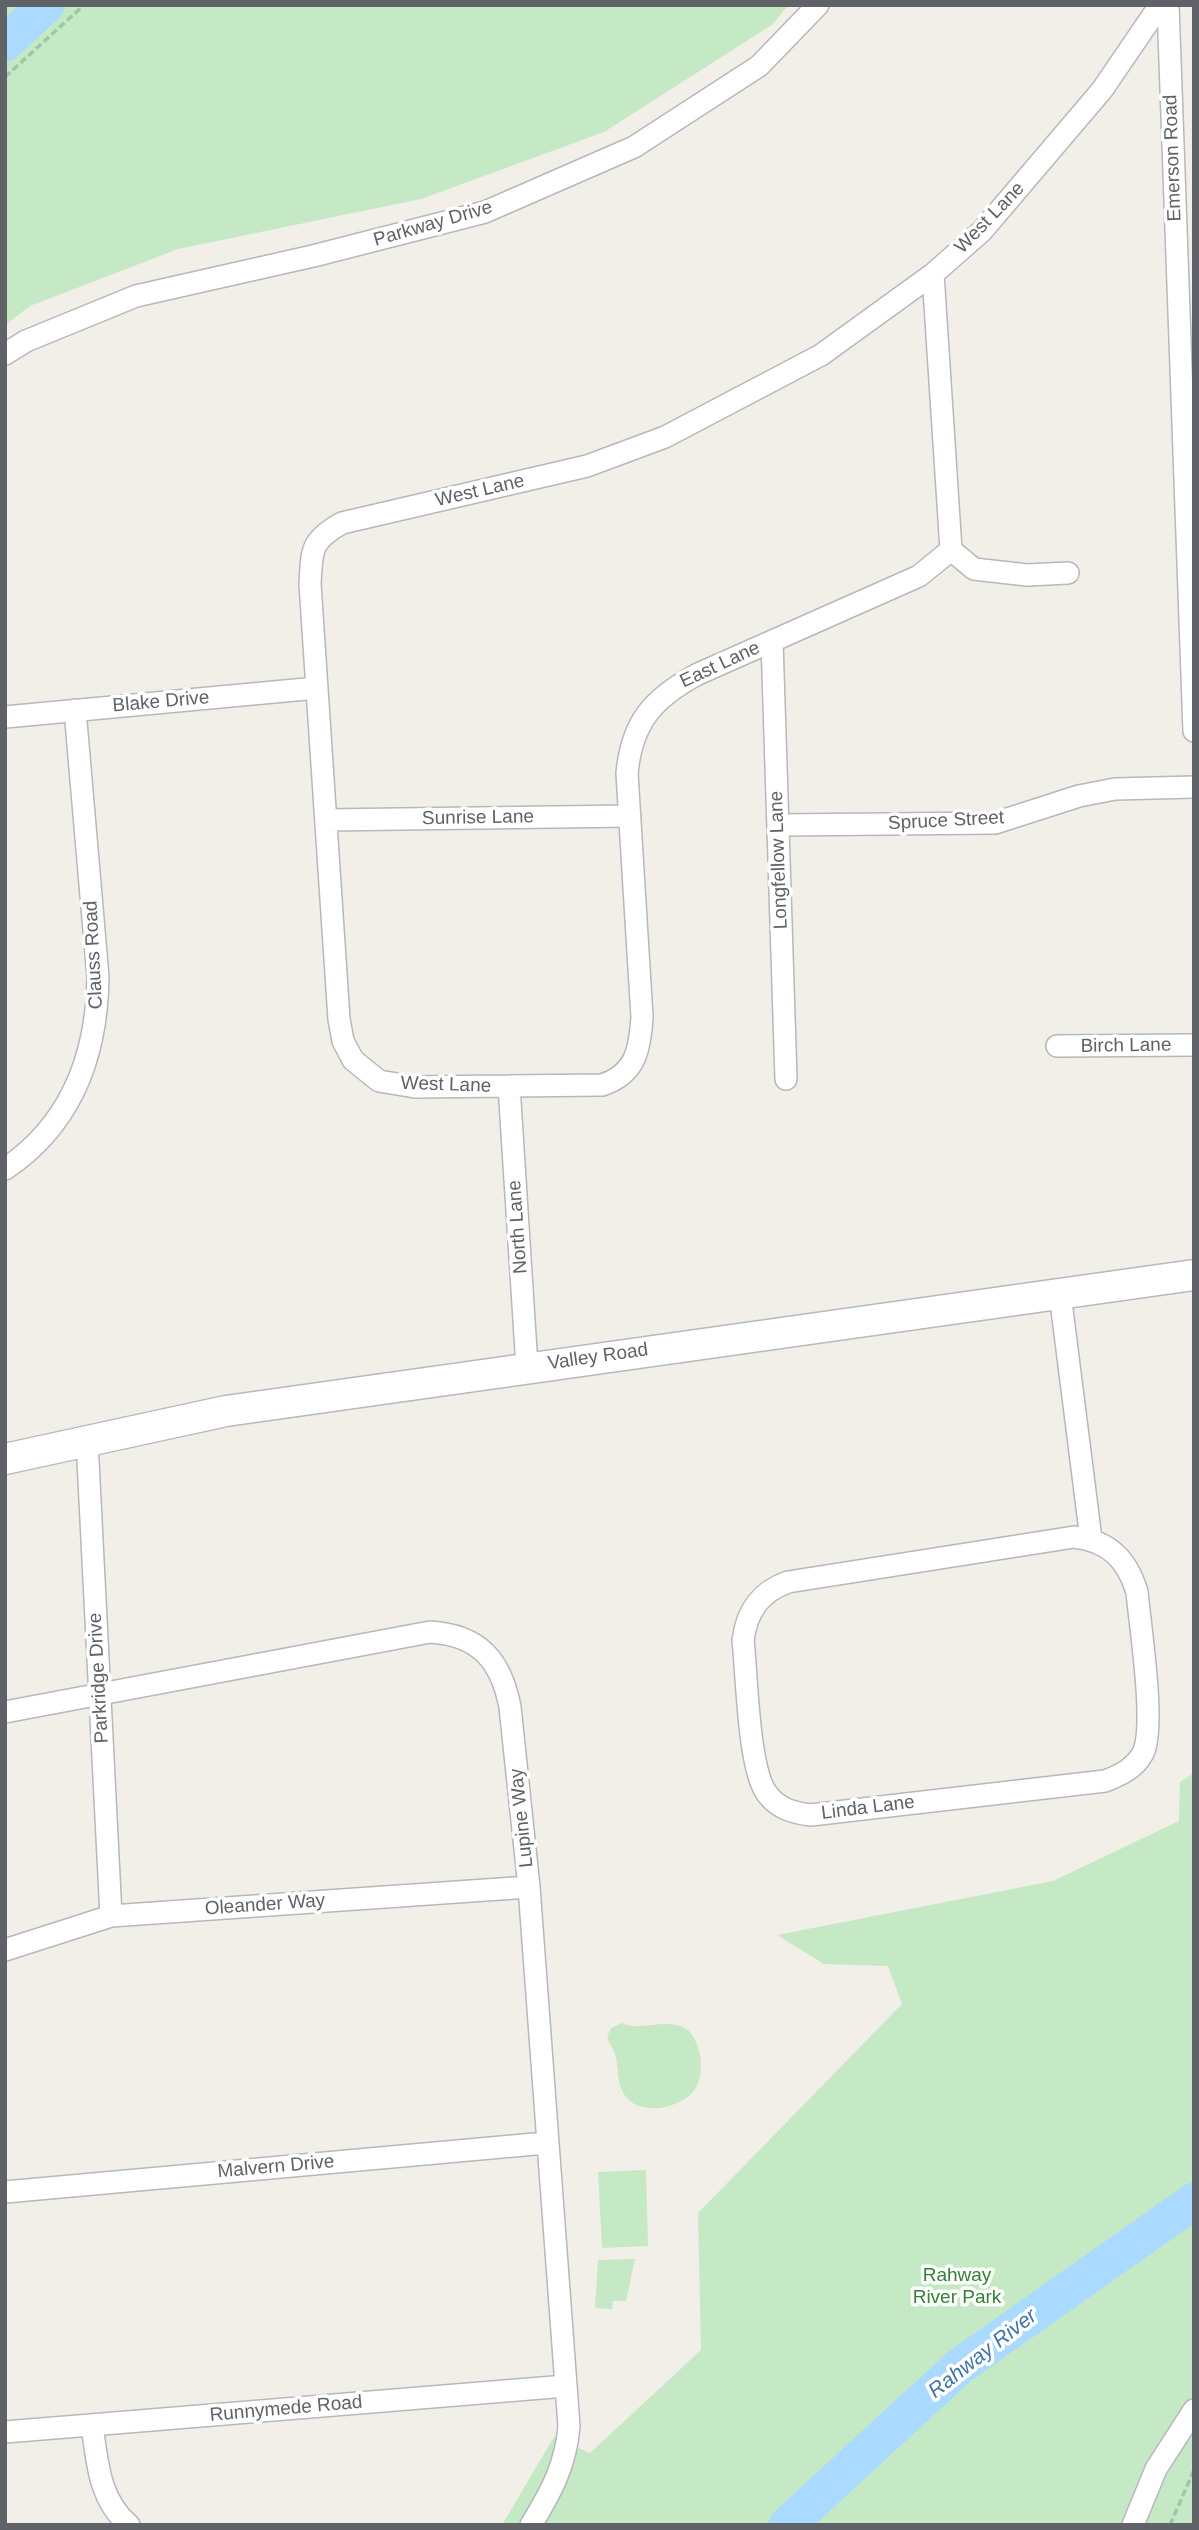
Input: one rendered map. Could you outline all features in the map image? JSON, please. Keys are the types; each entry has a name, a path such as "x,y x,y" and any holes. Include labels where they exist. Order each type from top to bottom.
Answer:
{"street":[{"name":"Parkway Drive","path":"5,354 26,341 136,296 313,256 485,212 634,147 759,66 818,5"},
{"name":"West Lane","path":"509,1086 415,1087 379,1081 353,1060 343,1041 339,1019 310,584 312,551 320,535 342,523 587,466 665,437 821,355 933,274 982,231 1102,90 1160,5"},
{"name":"Emerson Road","path":"1168,5 1194,731"},
{"path":"933,274 951,551 974,569 1027,575 1068,573"},
{"name":"East Lane","path":"509,1086 602,1085 616,1080 632,1066 639,1051 642,1017 627,773 630,743 646,714 669,690 919,576 951,551"},
{"name":"Longfellow Lane","path":"772,641 786,1079"},
{"name":"Blake Drive","path":"5,717 317,688"},
{"name":"Clauss Road","path":"5,1169 43,1137 80,1081 92,1048 98,1010 98,977 75,710"},
{"name":"Spruce Street","path":"778,825 995,823 1079,796 1115,789 1194,787"},
{"name":"Sunrise Lane","path":"326,820 630,816"},
{"name":"Birch Lane","path":"1057,1046 1194,1045"},
{"name":"North Lane","path":"509,1086 527,1367"},
{"name":"Valley Road","path":"5,1459 226,1411 1194,1275"},
{"path":"1060,1294 1091,1539"},
{"name":"Parkridge Drive","path":"88,1441 111,1916"},
{"name":"Linda Lane","path":"1061,1539 1091,1539 1121,1557 1132,1573 1137,1592 1148,1737 1143,1753 1134,1766 1105,1781 811,1815 795,1813 779,1806 767,1795 756,1769 743,1640 746,1622 754,1606 766,1592 776,1586 802,1580 1061,1539"},
{"name":"Lupine Way","path":"5,1712 413,1634 446,1633 462,1638 489,1656 506,1683 529,1887 566,2386 567,2454 555,2486 531,2525"},
{"name":"Oleander Way","path":"5,1950 111,1916 529,1887"},
{"name":"Malvern Drive","path":"5,2192 546,2143"},
{"name":"Runnymede Road","path":"5,2432 566,2386"},
{"path":"1133,2525 1156,2469 1194,2410"},
{"path":"92,2425 98,2471 108,2502 129,2525"}],"path":[{"path":"5,77 84,5"},
{"path":"1170,2525 1194,2470"}],"green space":[{"path":"5,5 788,5 773,24 604,132 421,199 178,249 30,306 5,325"},
{"name":"Rahway River Park","path":"1194,1773 1194,2525 502,2525 554,2437 590,2453 701,2350 698,2213 902,2004 888,1966 824,1964 777,1935 1053,1881 1179,1821 1180,1782"},
{"path":"622,2023 630,2026 673,2024 689,2031 697,2045 701,2066 699,2082 690,2095 676,2104 658,2108 640,2106 626,2097 620,2086 614,2051 607,2037 611,2028"},
{"path":"646,2170 648,2246 602,2248 598,2172"},
{"path":"635,2259 626,2301 613,2301 612,2309 595,2308 598,2260"}],"waterway":[{"name":"Rahway River","path":"5,43 46,5"},
{"name":"Rahway River","path":"787,2525 960,2366 1194,2201"}]}
